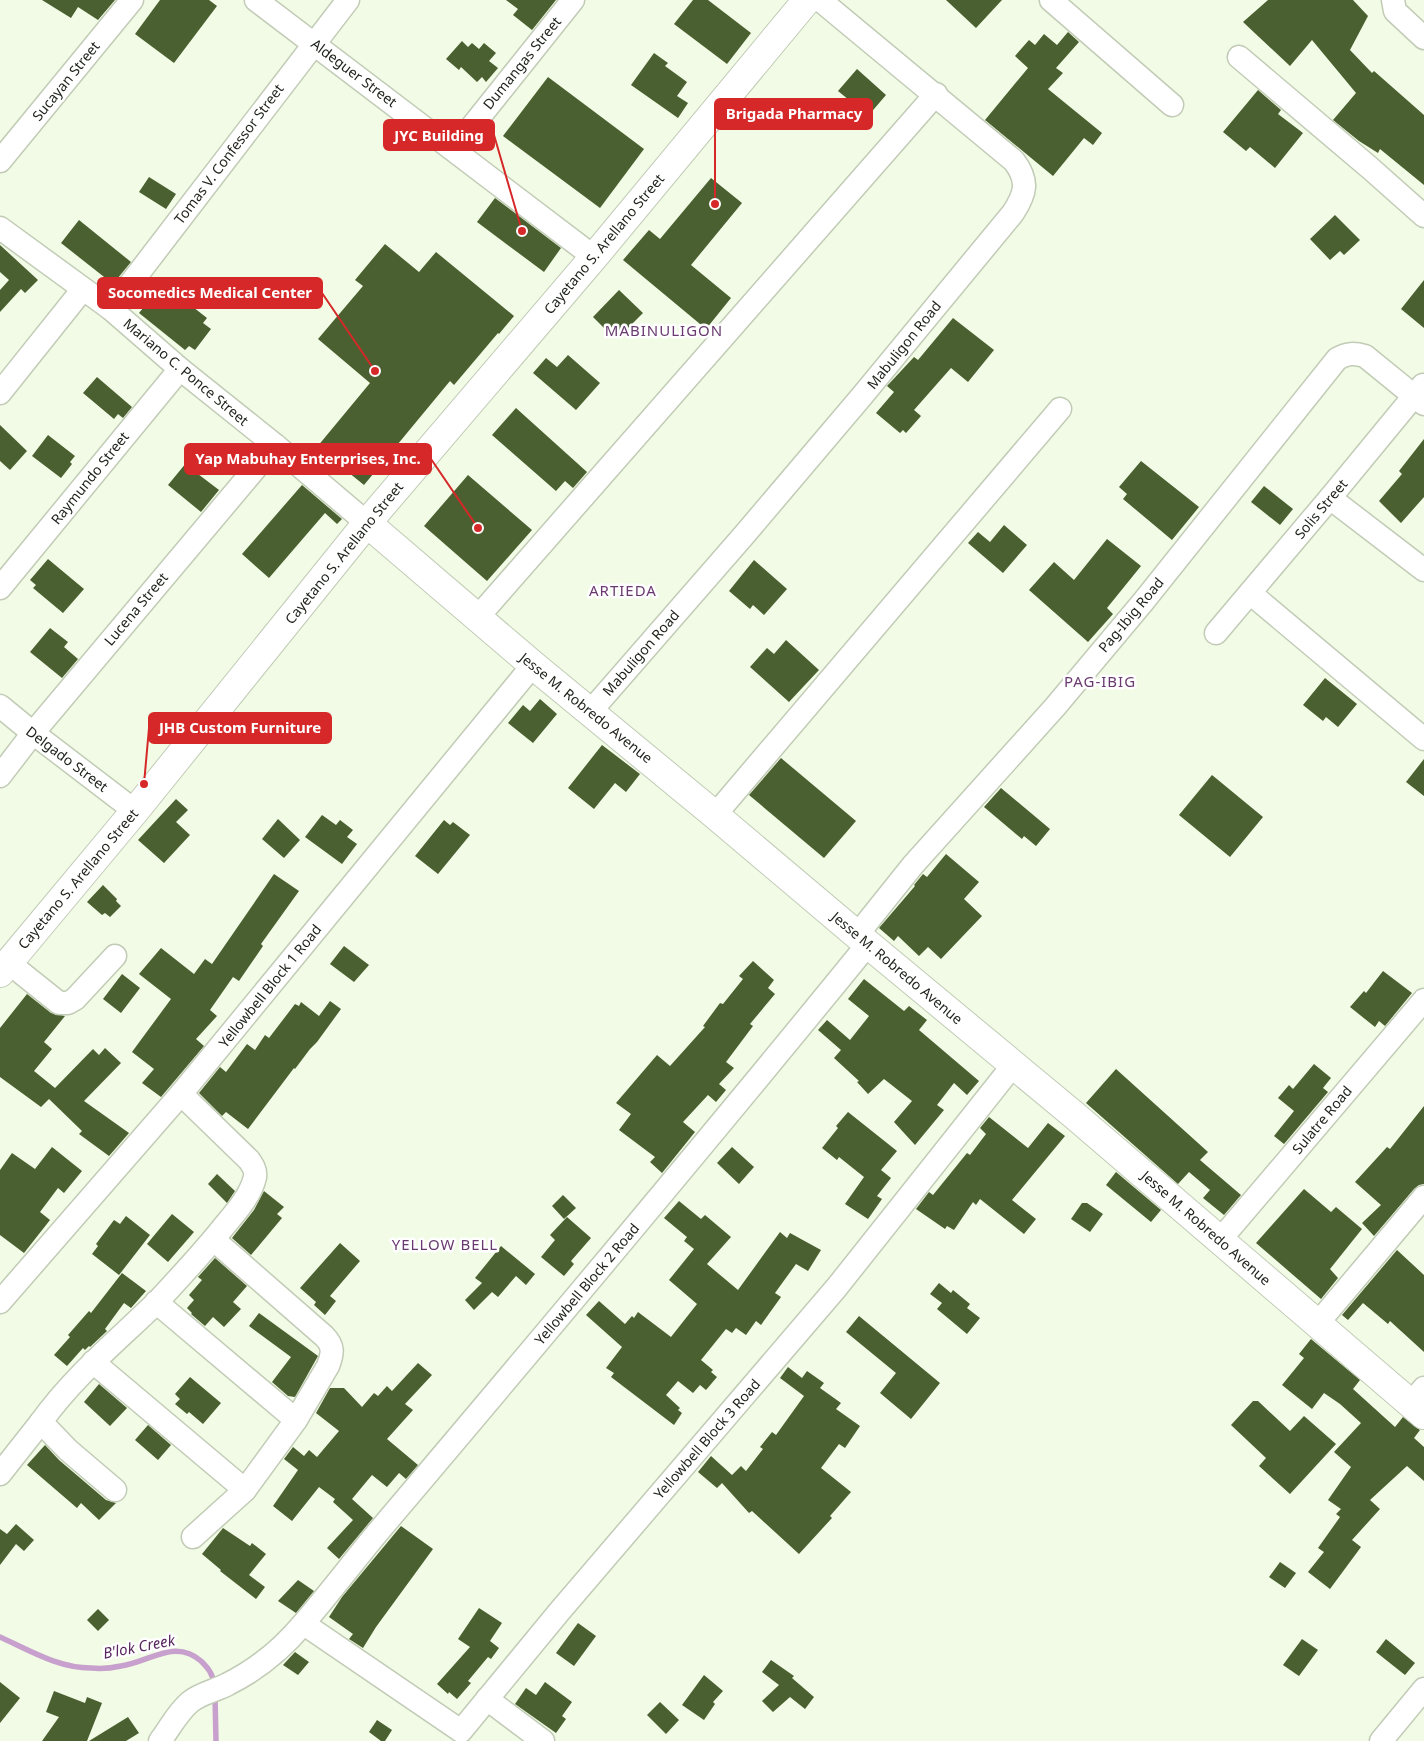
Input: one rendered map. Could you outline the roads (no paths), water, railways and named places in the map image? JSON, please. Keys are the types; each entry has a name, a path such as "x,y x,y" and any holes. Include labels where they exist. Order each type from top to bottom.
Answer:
{"main road":[{"name":"Cayetano S. Arellano Street","path":"4,968 135,811 367,523 594,257 808,0"},
{"name":"Jesse M. Robredo Avenue","path":"367,523 533,665 1014,1064 1318,1324 1420,1402"}],"street":[{"name":"Sucayan Street","path":"0,161 132,0"},
{"name":"Aldeguer Street","path":"256,0 594,257"},
{"name":"Tomas V. Confessor Street","path":"111,309 348,0"},
{"name":"Dumangas Street","path":"454,149 573,0"},
{"name":"Mabuligon Road","path":"590,712 862,396 1021,201 1025,182 1022,171 1014,160 820,0"},
{"path":"1056,1 1172,105"},
{"path":"1394,5 1424,38"},
{"path":"1238,57 1362,161 1424,216"},
{"path":"477,618 936,94"},
{"name":"Mariano C. Ponce Street","path":"0,228 111,309 180,369 275,444 367,523"},
{"path":"0,393 83,289"},
{"name":"Pag-Ibig Road","path":"862,939 913,865 1055,707 1143,602 1337,359 1354,353 1365,356 1421,395"},
{"name":"Raymundo Street","path":"0,588 180,369"},
{"name":"Solis Street","path":"1216,633 1330,498 1421,395"},
{"path":"715,815 1060,409"},
{"name":"Lucena Street","path":"0,776 33,733 275,444"},
{"path":"1330,498 1424,570"},
{"path":"1250,593 1424,739"},
{"name":"Yellowbell Block 1 Road","path":"0,1302 181,1094 533,665"},
{"name":"Delgado Street","path":"0,706 135,811"},
{"name":"Yellowbell Block 2 Road","path":"160,1741 179,1714 199,1695 223,1687 264,1663 282,1648 304,1624 715,1131 862,939"},
{"path":"4,968 59,1003 68,1003 75,999 115,956"},
{"name":"Sulatre Road","path":"1220,1240 1424,1000"},
{"name":"Yellowbell Block 3 Road","path":"304,1624 461,1731 559,1612 837,1287 1014,1064"},
{"path":"0,1474 53,1405 93,1362 156,1302 214,1240 250,1190 255,1174 254,1168 236,1146 181,1094"},
{"path":"1318,1324 1424,1197"},
{"path":"193,1537 245,1490 296,1420 332,1356 331,1342 214,1240"},
{"path":"156,1302 296,1420"},
{"path":"93,1362 245,1490"},
{"path":"41,1422 68,1450 115,1490"},
{"path":"1381,1741 1424,1689"},
{"path":"487,1699 543,1741"}],"waterway":[{"name":"B'lok Creek","path":"0,1637 55,1662 79,1667 114,1667 132,1664 162,1653 182,1652 191,1654 201,1661 210,1671 214,1684"},
{"name":"B'lok Creek","path":"215,1696 216,1741"}],"place":[{"name":"Brigada Pharmacy","path":"715,204"},
{"name":"JYC Building","path":"522,231"},
{"name":"Socomedics Medical Center","path":"375,371"},
{"name":"Yap Mabuhay Enterprises, Inc.","path":"478,528"},
{"name":"JHB Custom Furniture","path":"144,784"}],"district":[{"name":"MABINULIGON","path":"664,331"},
{"name":"ARTIEDA","path":"623,591"},
{"name":"PAG-IBIG","path":"1100,682"},
{"name":"YELLOW BELL","path":"445,1245"}]}
